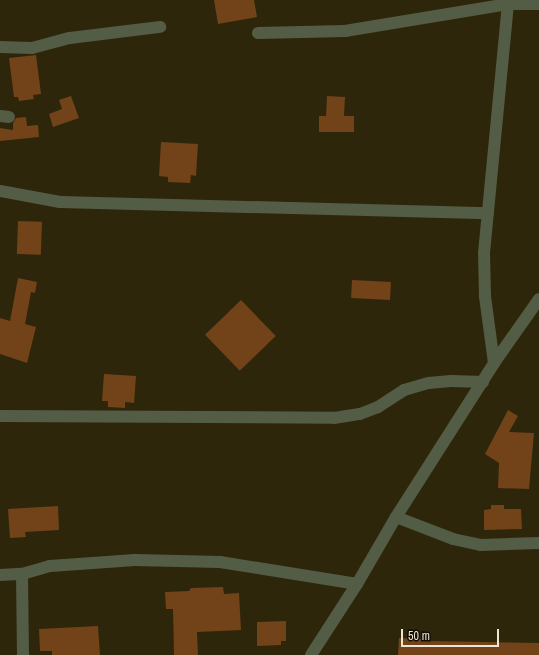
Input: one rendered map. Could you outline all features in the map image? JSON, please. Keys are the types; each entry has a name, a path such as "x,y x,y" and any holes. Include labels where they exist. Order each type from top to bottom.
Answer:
{"street":[{"path":"494,363 485,296 484,253 508,4"},
{"path":"258,33 345,31 508,4 539,4"},
{"path":"0,47 32,48 76,37 160,26"},
{"path":"0,191 60,202 488,213"},
{"path":"311,655 357,584 396,517 494,363 537,306"},
{"path":"0,416 334,418 360,414 378,407 404,390 451,381 483,382"},
{"path":"396,517 453,540 481,545 539,543"},
{"path":"0,575 22,574 50,566 135,560 220,562 357,584"},
{"path":"22,574 23,655"}],"building":[{"path":"214,0 254,0 257,17 218,24"},
{"path":"36,55 41,94 33,95 34,99 19,101 18,97 14,97 9,58"},
{"path":"71,96 79,118 53,127 49,114 62,109 59,100"},
{"path":"327,96 345,97 344,116 354,116 354,132 319,132 319,116 326,116"},
{"path":"26,117 27,126 38,125 39,137 0,141 0,128 13,130 13,123 16,118"},
{"path":"161,142 198,144 196,176 191,175 190,183 168,182 168,177 159,176"},
{"path":"18,221 42,222 41,255 17,254"},
{"path":"18,278 37,282 35,293 31,292 25,324 36,327 27,363 0,354 0,318 10,321"},
{"path":"352,280 391,282 390,300 351,298"},
{"path":"241,300 276,336 240,371 205,335"},
{"path":"104,374 136,376 134,403 125,402 125,408 108,407 108,401 102,401"},
{"path":"508,410 518,416 509,432 534,433 529,489 498,488 499,463 485,454"},
{"path":"491,505 504,505 504,509 521,509 522,529 484,530 484,510 491,509"},
{"path":"58,506 59,530 25,532 26,537 10,538 8,509"},
{"path":"223,587 224,594 239,593 241,630 197,632 198,655 174,655 173,609 166,609 165,592 189,591 191,588"},
{"path":"286,621 286,641 281,641 281,645 257,646 257,622"},
{"path":"98,626 100,655 52,655 52,651 40,651 39,629"},
{"path":"399,638 427,639 427,641 539,643 539,655 398,655"}]}
